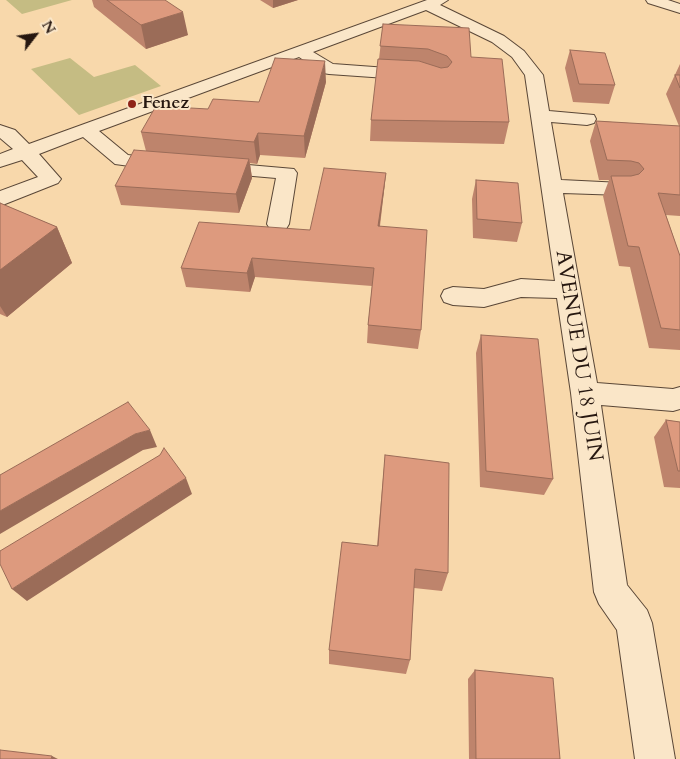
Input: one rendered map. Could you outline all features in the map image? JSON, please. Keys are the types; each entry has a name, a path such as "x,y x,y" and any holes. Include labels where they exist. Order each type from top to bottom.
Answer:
{"street":[{"path":"653,0 680,8"},
{"path":"665,0 680,8"},
{"path":"0,161 434,3"},
{"name":"AVENUE DU 18 JUIN","path":"434,3 498,39 518,54 534,75 585,393 611,592 634,623 655,759"},
{"path":"300,51 329,69 419,75 431,80"},
{"path":"541,116 587,119"},
{"path":"86,130 122,160 287,173 278,224"},
{"path":"0,131 8,134 51,179 0,199"},
{"path":"552,186 622,189"},
{"path":"453,296 484,298 521,288 568,290"},
{"path":"585,393 673,400 680,398"}],"shaded area":[{"path":"6,0 72,0 22,14"},
{"path":"70,58 94,77 135,65 161,86 79,115 31,69"}],"building":[{"path":"107,0 165,0 183,12 141,25"},
{"path":"383,24 469,28 471,57 502,59 509,122 371,120 378,59 419,61 441,68 448,67 452,62 447,56 428,49 380,46"},
{"path":"570,50 605,53 615,85 579,84"},
{"path":"275,58 325,61 304,136 258,133 254,142 141,132 156,106 208,109 213,99 259,102"},
{"path":"675,75 680,75 680,88"},
{"path":"596,121 680,126 680,195 658,193 680,256 680,330 661,328 639,247 628,246 611,176 631,176 639,174 644,169 639,163 631,161 607,160"},
{"path":"134,150 249,159 236,194 115,186"},
{"path":"324,168 386,173 378,226 427,230 421,330 368,325 374,268 252,258 247,273 181,268 199,222 310,230"},
{"path":"476,180 518,183 522,223 477,219"},
{"path":"0,203 57,227 0,270"},
{"path":"481,335 538,339 553,479 486,471"},
{"path":"128,402 150,430 135,434 0,511 0,475"},
{"path":"666,420 680,422 680,471 678,471"},
{"path":"164,448 186,478 12,589 0,564 0,551 160,455"},
{"path":"385,455 449,463 448,573 415,569 410,660 329,650 342,542 378,546"},
{"path":"475,670 553,678 560,759 476,759"},
{"path":"0,750 52,756 51,759 0,759"}],"place":[{"name":"Fenez","path":"132,104"}]}
